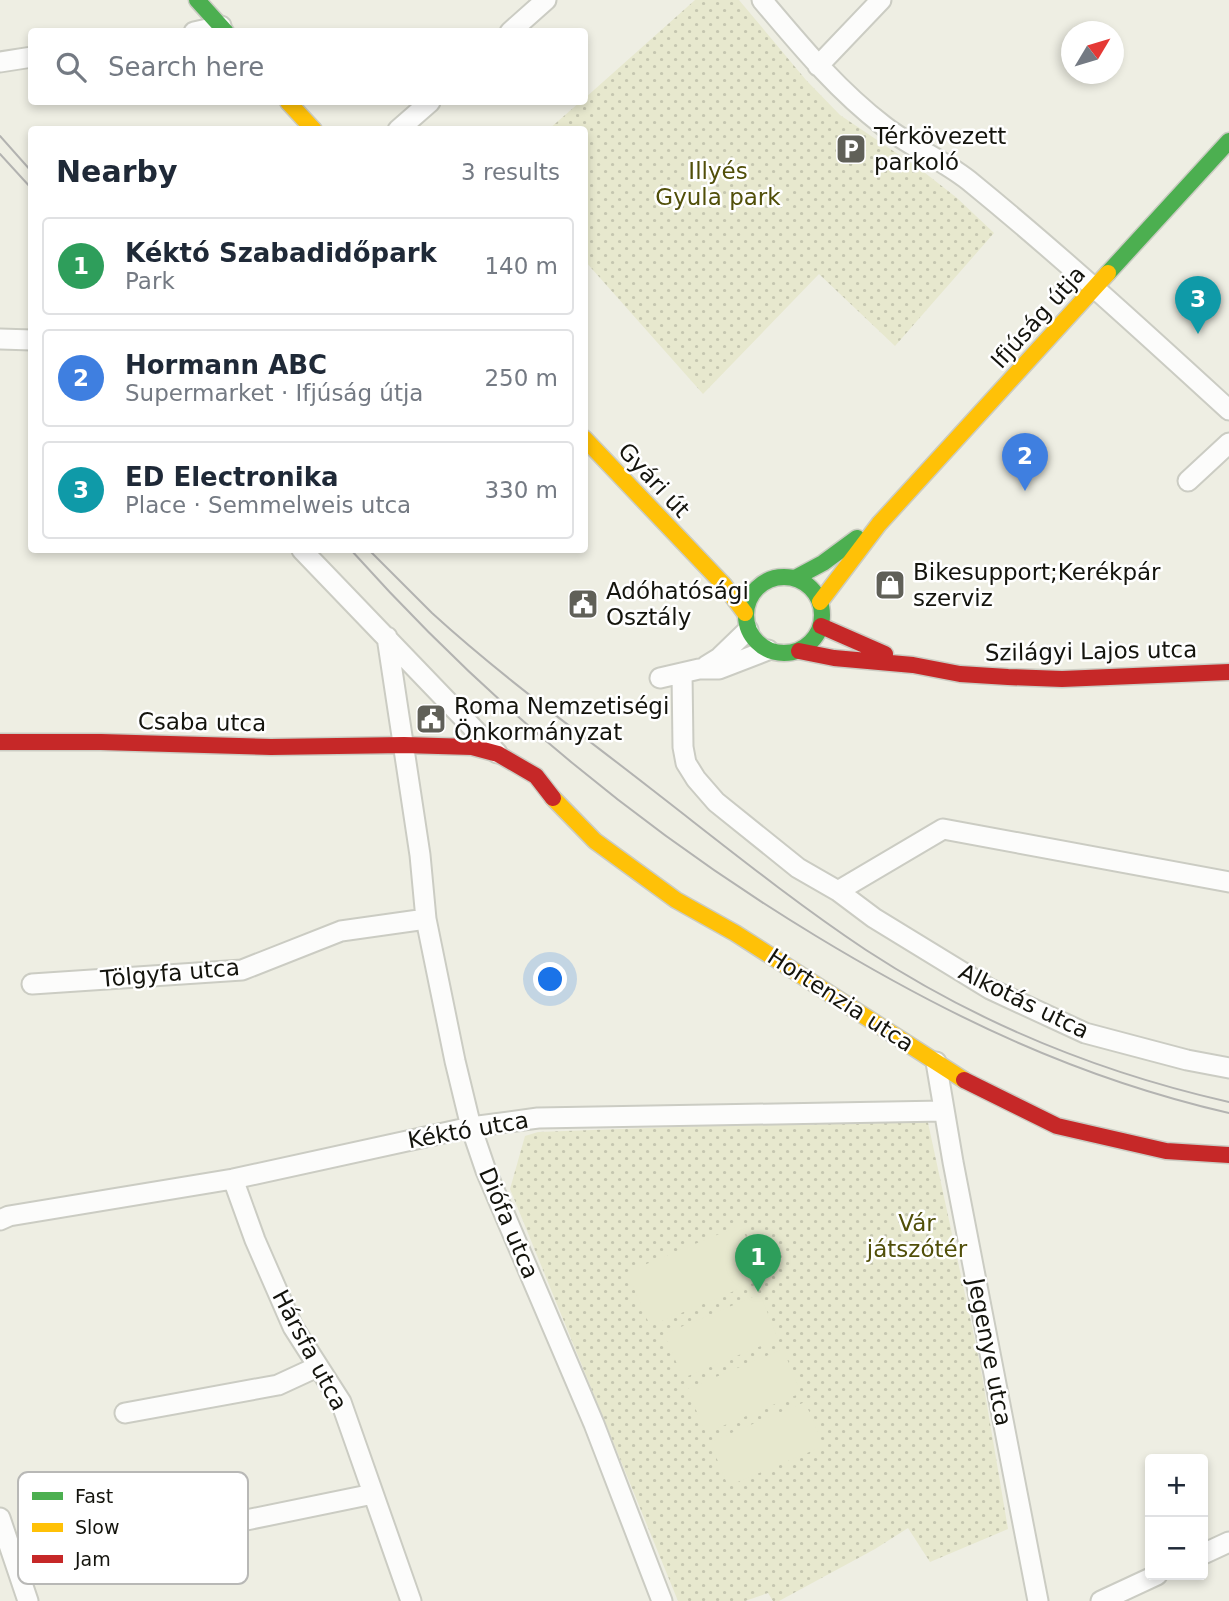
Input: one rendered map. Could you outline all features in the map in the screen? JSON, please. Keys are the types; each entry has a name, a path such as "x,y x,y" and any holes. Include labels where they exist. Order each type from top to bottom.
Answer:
{"street":[{"path":"197,0 222,28"},
{"path":"514,28 545,0"},
{"path":"762,0 818,66 886,129 961,173 1095,288 1229,410"},
{"path":"818,66 881,0"},
{"path":"0,62 28,58"},
{"path":"291,105 310,126"},
{"path":"403,126 427,105"},
{"name":"Ifjúság útja","path":"820,601 879,524 1229,141"},
{"path":"0,339 28,340"},
{"name":"Gyári út","path":"588,442 724,585 747,621"},
{"path":"1188,481 1229,443"},
{"name":"Ifjúság útja","path":"795,578 823,563 858,536 879,524"},
{"name":"Gyári út","path":"692,552 764,581"},
{"path":"305,553 498,754"},
{"path":"774,577 795,578 814,591 820,601 821,626 815,638 799,650 778,653 768,650 753,639 747,621 748,600 754,589 764,581 774,577"},
{"path":"690,671 719,658 747,621"},
{"name":"Szilágyi Lajos utca","path":"821,626 913,665"},
{"name":"Diófa utca","path":"387,637 426,919 471,1127 486,1171 598,1436 662,1601"},
{"path":"660,678 690,671 719,669 768,650"},
{"name":"Szilágyi Lajos utca","path":"799,650 834,658 913,665 960,674 1062,679 1229,671"},
{"name":"Alkotás utca","path":"690,671 683,747 686,763 716,802 798,868 990,989 1085,1033 1187,1060 1229,1068"},
{"name":"Csaba utca","path":"0,742 271,747 404,745 472,747 498,754"},
{"name":"Hortenzia utca","path":"498,754 536,776 561,808 596,841 676,900 735,933 964,1080 1057,1126 1166,1151 1229,1155"},
{"path":"838,891 943,829 1229,882"},
{"name":"Tölgyfa utca","path":"32,984 242,970 341,931 426,919"},
{"name":"Jegenye utca","path":"936,1062 1038,1601"},
{"name":"Kéktó utca","path":"0,1220 9,1216 233,1179 471,1127 538,1118 944,1111"},
{"name":"Hársfa utca","path":"233,1179 255,1240 293,1327 341,1402 411,1601"},
{"path":"125,1413 278,1385 317,1367"},
{"path":"248,1520 373,1494"},
{"path":"0,1518 18,1571"},
{"path":"1208,1552 1229,1542"},
{"path":"1101,1601 1146,1580"},
{"path":"22,1584 28,1601"}],"green space":[{"name":"Illyés Gyula park","path":"695,0 739,0 806,80 840,115 920,169 957,198 994,233 895,346 819,274 703,394 588,264 588,126 552,126 577,105 588,105 588,95"},
{"name":"Vár játszótér","path":"927,1118 980,1364 1008,1529 930,1562 908,1528 779,1601 773,1601 768,1593 745,1601 678,1601 510,1189 525,1136 538,1132"},
{"path":"741,1225 763,1279 650,1326 627,1272"},
{"path":"760,1294 778,1339 683,1378 664,1334"},
{"path":"783,1349 801,1393 706,1433 687,1389"},
{"path":"805,1402 824,1446 728,1486 710,1442"}],"tram line":[{"path":"0,136 28,168"},
{"path":"0,154 28,185"},
{"path":"354,553 456,660 512,711 628,807 751,895 865,965 1015,1041 1119,1082 1229,1113"},
{"path":"372,553 432,613 512,681 756,871 866,950 951,1000 1041,1042 1134,1076 1229,1102"}],"traffic: fast":[{"path":"197,0 222,28"},
{"path":"1108,273 1229,141"},
{"path":"795,578 823,563 857,538"},
{"path":"792,577 805,583 816,594 822,607 822,615 820,630 805,647 792,653 776,653 763,647 748,630 746,607 752,594 769,579 792,577"}],"traffic: slow":[{"path":"291,105 310,126"},
{"path":"820,602 879,524 1108,273"},
{"path":"588,442 724,585 745,613"},
{"path":"553,798 595,841 676,900 735,933 964,1080"}],"traffic: jam":[{"path":"821,626 885,654"},
{"path":"799,651 834,658 913,665 960,674 1008,677 1062,679 1229,672"},
{"path":"0,742 271,747 472,747 498,754 536,776 553,798"},
{"path":"964,1080 1057,1126 1166,1151 1229,1155"}],"place":[{"name":"Térkövezett parkoló","path":"851,149"},
{"name":"ED Electronika","path":"1198,334"},
{"name":"Hormann ABC","path":"1025,491"},
{"name":"Bikesupport;Kerékpár szerviz","path":"890,585"},
{"name":"Adóhatósági Osztály","path":"583,604"},
{"name":"Roma Nemzetiségi Önkormányzat","path":"431,719"},
{"name":"Kéktó Szabadidőpark","path":"758,1292"}]}
